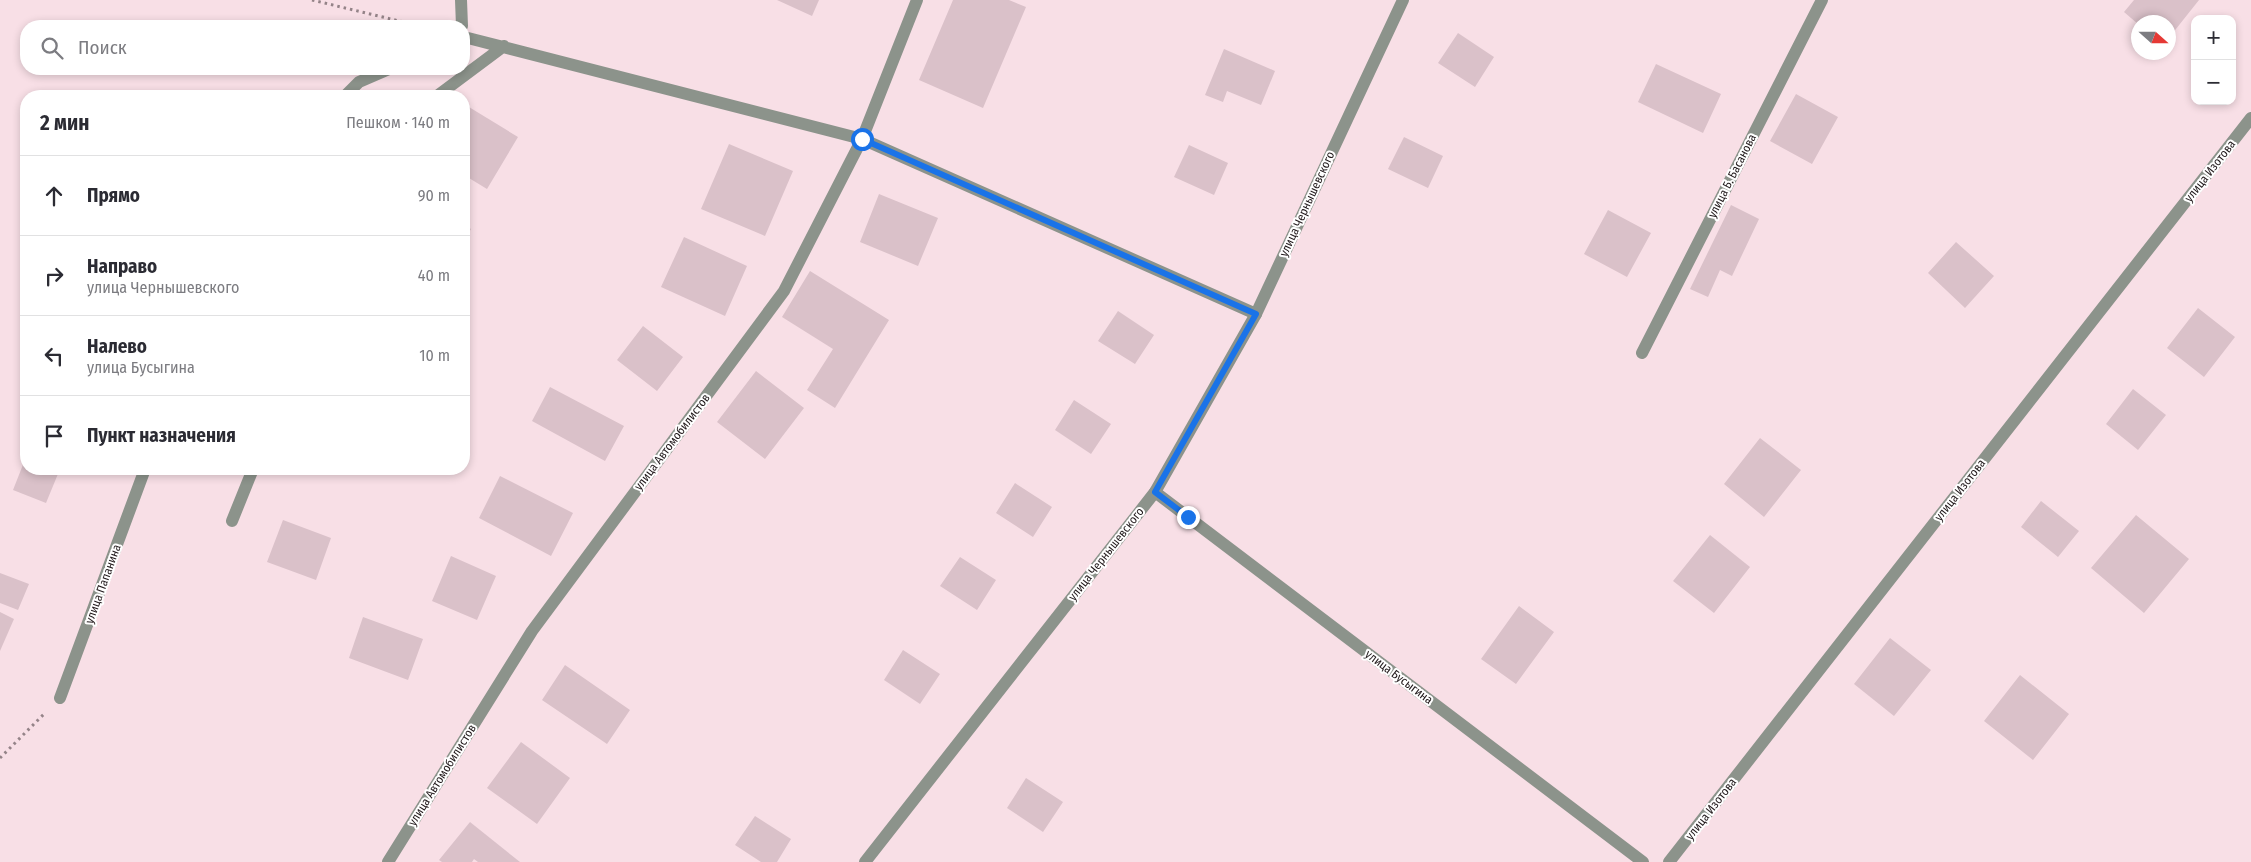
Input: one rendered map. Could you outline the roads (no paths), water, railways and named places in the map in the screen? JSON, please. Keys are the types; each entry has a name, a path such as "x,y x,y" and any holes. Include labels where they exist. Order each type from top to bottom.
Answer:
{"street":[{"path":"461,0 462,20"},
{"name":"улица Автомобилистов","path":"388,862 532,631 784,291 862,139 917,0"},
{"name":"улица Чернышевского","path":"865,862 1155,492 1256,314 1403,0"},
{"name":"улица Б. Басанова","path":"1642,352 1822,0"},
{"path":"470,38 862,139 1256,314"},
{"path":"470,71 504,46"},
{"path":"351,90 359,82 375,75"},
{"path":"445,90 465,75"},
{"name":"улица Изотова","path":"1669,862 2251,118"},
{"name":"улица Папанина","path":"60,698 143,475"},
{"path":"232,521 251,475"},
{"name":"улица Бусыгина","path":"1155,492 1643,862"}]}
